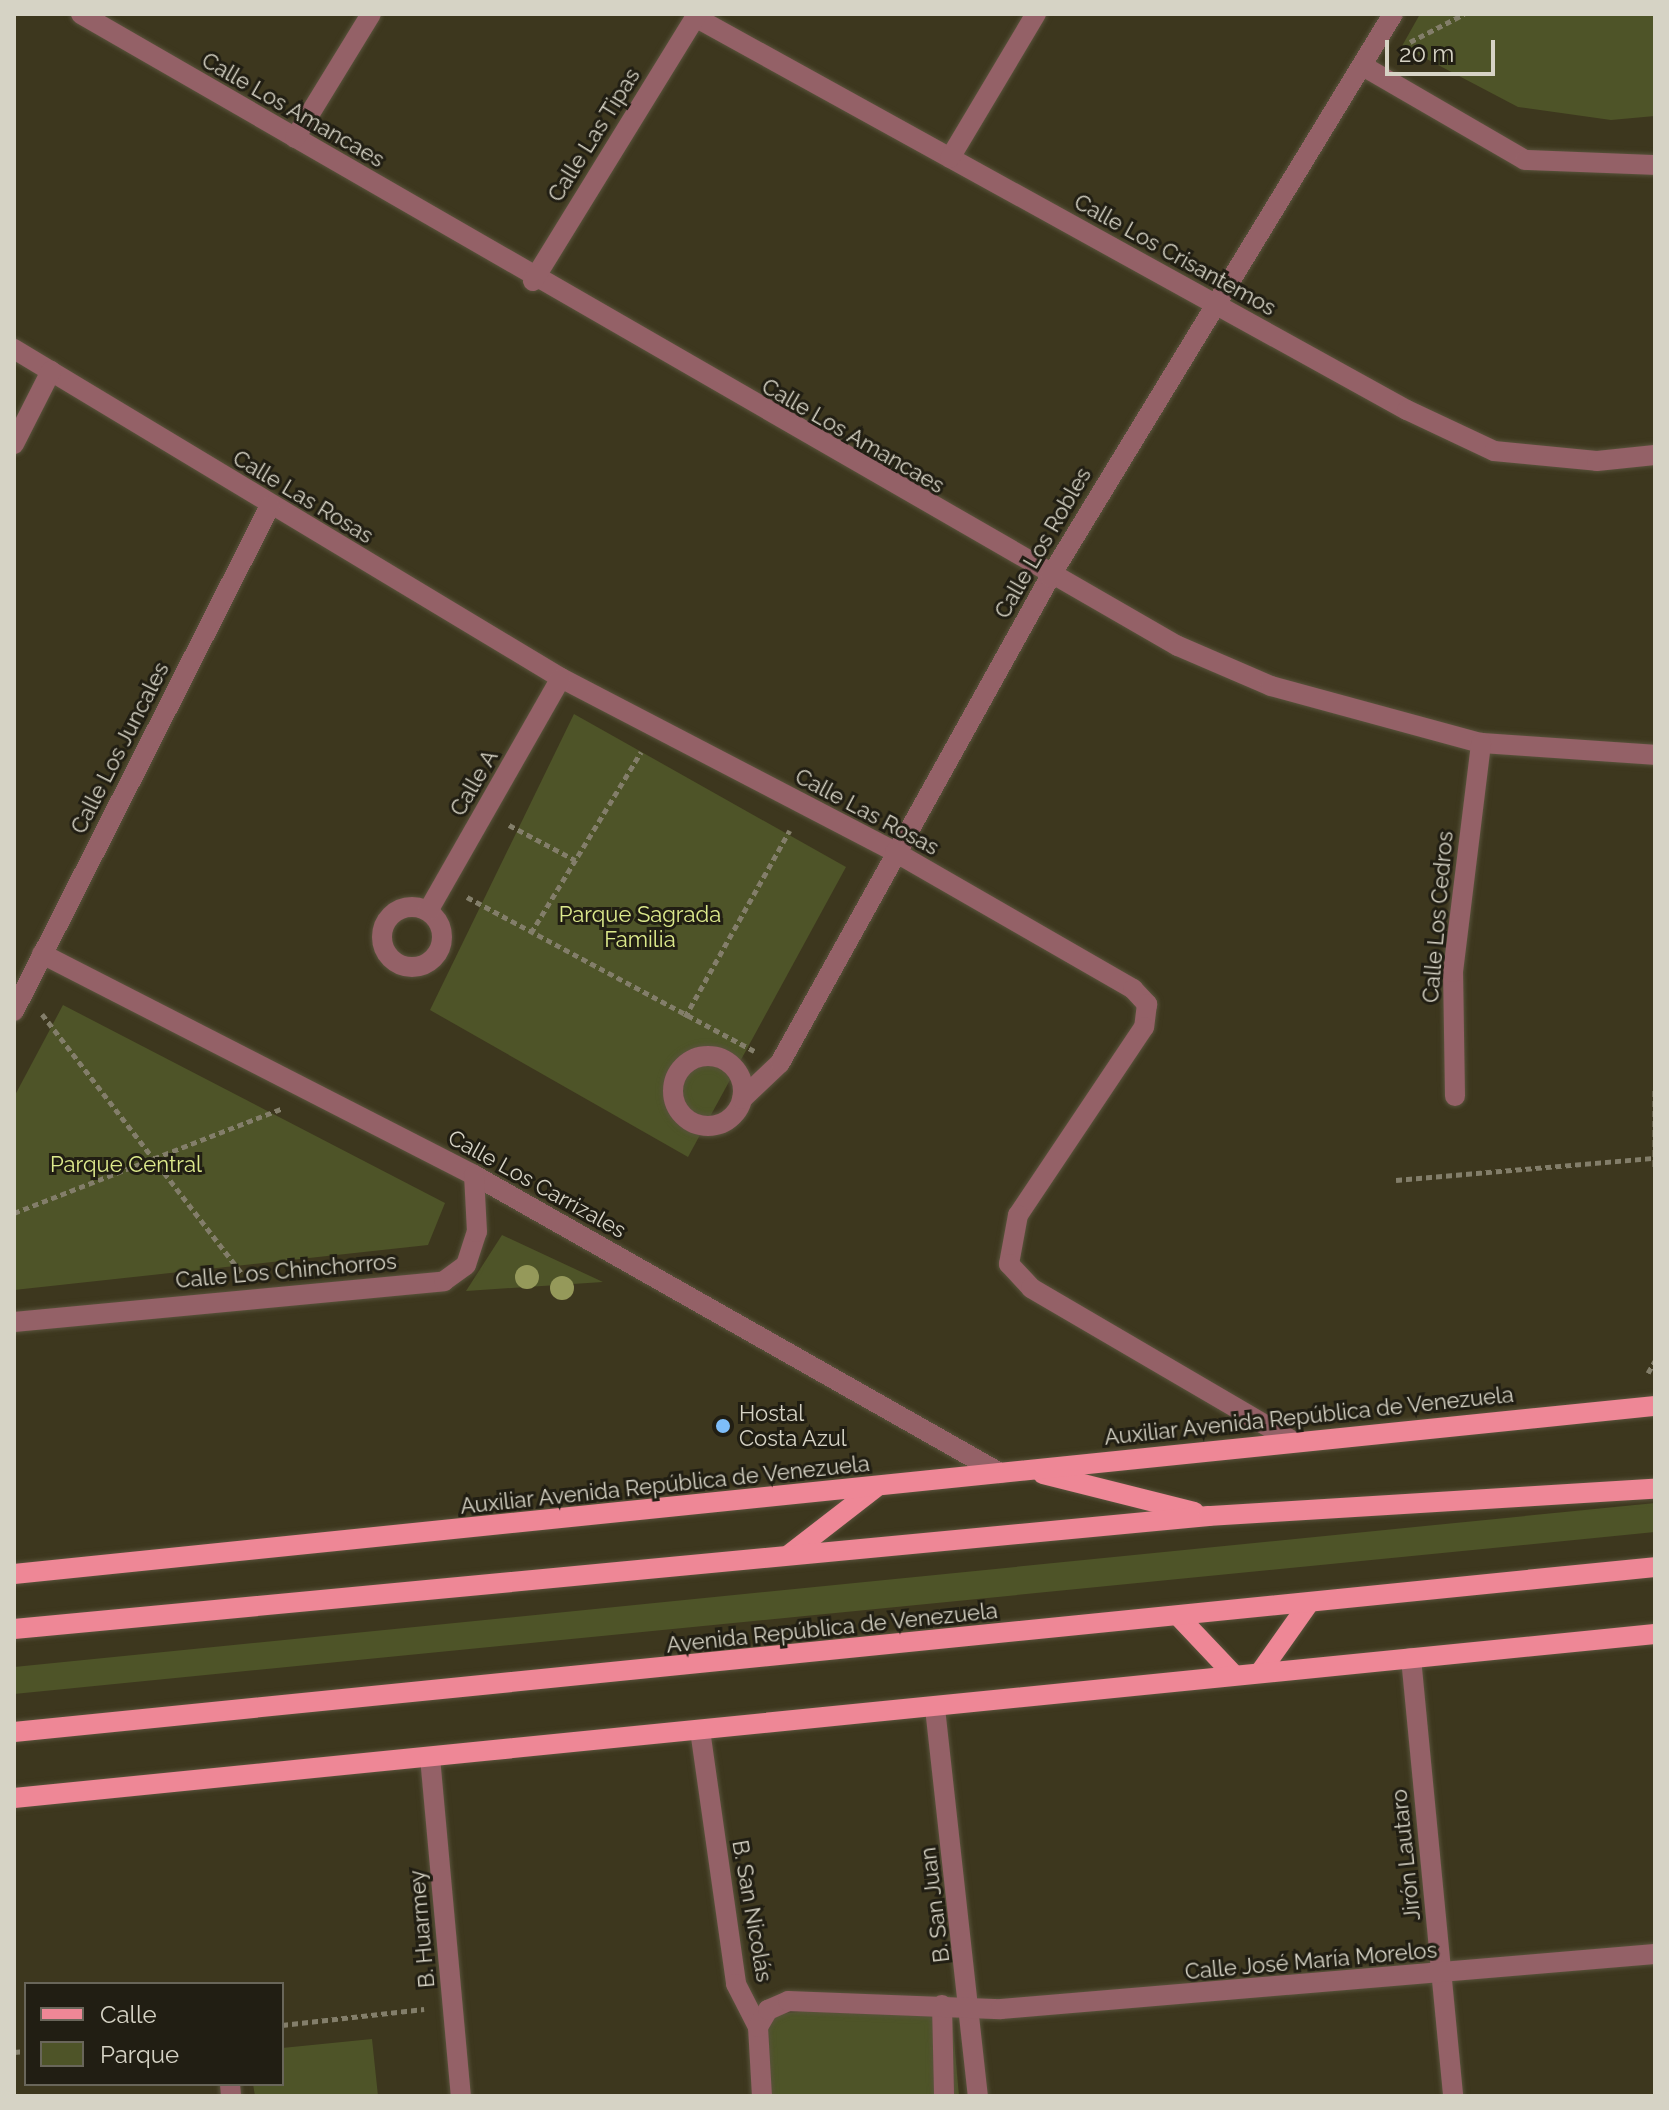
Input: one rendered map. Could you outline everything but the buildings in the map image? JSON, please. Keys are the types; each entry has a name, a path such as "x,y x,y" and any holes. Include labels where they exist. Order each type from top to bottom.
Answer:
{"main road":[{"name":"Auxiliar Avenida República de Venezuela","path":"14,1574 875,1488 1291,1440 1655,1406"},
{"path":"1029,1470 1209,1516"},
{"path":"788,1555 875,1488"},
{"path":"14,1629 1209,1516 1655,1489"},
{"name":"Avenida República de Venezuela","path":"14,1732 1181,1619 1655,1567"},
{"path":"1261,1671 1309,1603"},
{"path":"1181,1619 1233,1674"},
{"path":"14,1798 1655,1634"}],"street":[{"name":"Calle Los Amancaes","path":"81,14 533,281 1050,577 1271,686 1481,743 1655,755"},
{"path":"295,138 371,14"},
{"path":"950,158 1036,14"},
{"name":"Calle Los Robles","path":"742,1099 780,1063 1050,577 1214,303 1393,14"},
{"name":"Calle Los Crisantemos","path":"696,16 1214,303 1494,451 1597,461 1655,455"},
{"name":"Calle Las Tipas","path":"533,281 696,16"},
{"path":"1363,66 1525,160 1655,165"},
{"name":"Calle Las Rosas","path":"14,349 270,506 561,678 895,852 1133,989 1147,1004 1144,1027 1018,1215 1009,1264 1031,1288 1291,1440"},
{"path":"14,444 51,371"},
{"name":"Calle Los Juncales","path":"14,1011 270,506"},
{"name":"Calle A","path":"428,911 561,678"},
{"name":"Calle Los Cedros","path":"1455,1096 1453,972 1481,743"},
{"name":"Calle Los Carrizales","path":"42,954 321,1093 474,1175 1000,1473"},
{"name":"Calle Los Chinchorros","path":"14,1322 258,1296 444,1281 466,1265 477,1232 474,1175"},
{"name":"Jirón Lautaro","path":"1411,1658 1453,2096"},
{"name":"B. San Juan","path":"935,1708 971,2007 978,2096"},
{"name":"B. San Nicolás","path":"700,1730 736,1984 758,2027 762,2096"},
{"name":"B. Huarmey","path":"430,1757 461,2096"},
{"name":"Calle José María Morelos","path":"758,2027 768,2010 788,2001 971,2007 1442,1974 1655,1954"},
{"path":"942,2005 944,2096"}],"path":[{"path":"531,933 656,727"},
{"path":"685,1017 804,805"},
{"path":"485,812 575,860"},
{"path":"443,884 685,1017 780,1063"},
{"path":"24,992 158,1158 258,1296"},
{"path":"1655,1090 1655,1167"},
{"path":"14,1213 321,1093"},
{"path":"1396,1180 1654,1158"},
{"path":"1648,1373 1655,1361"},
{"path":"284,2025 453,2006"}],"green space":[{"path":"1420,14 1655,14 1655,116 1611,120 1518,107 1402,46"},
{"name":"Parque Sagrada Familia","path":"574,714 846,867 688,1157 430,1010"},
{"name":"Parque Central","path":"63,1005 445,1203 428,1245 14,1290 14,1097"},
{"path":"502,1235 603,1282 466,1291"},
{"path":"1655,1503 1655,1532 14,1694 14,1667"},
{"path":"950,1996 959,2096 767,2096 759,2016"},
{"path":"372,2039 378,2096 255,2096 253,2086 284,2086 284,2048"}],"place":[{"name":"Hostal Costa Azul","path":"723,1426"}]}
